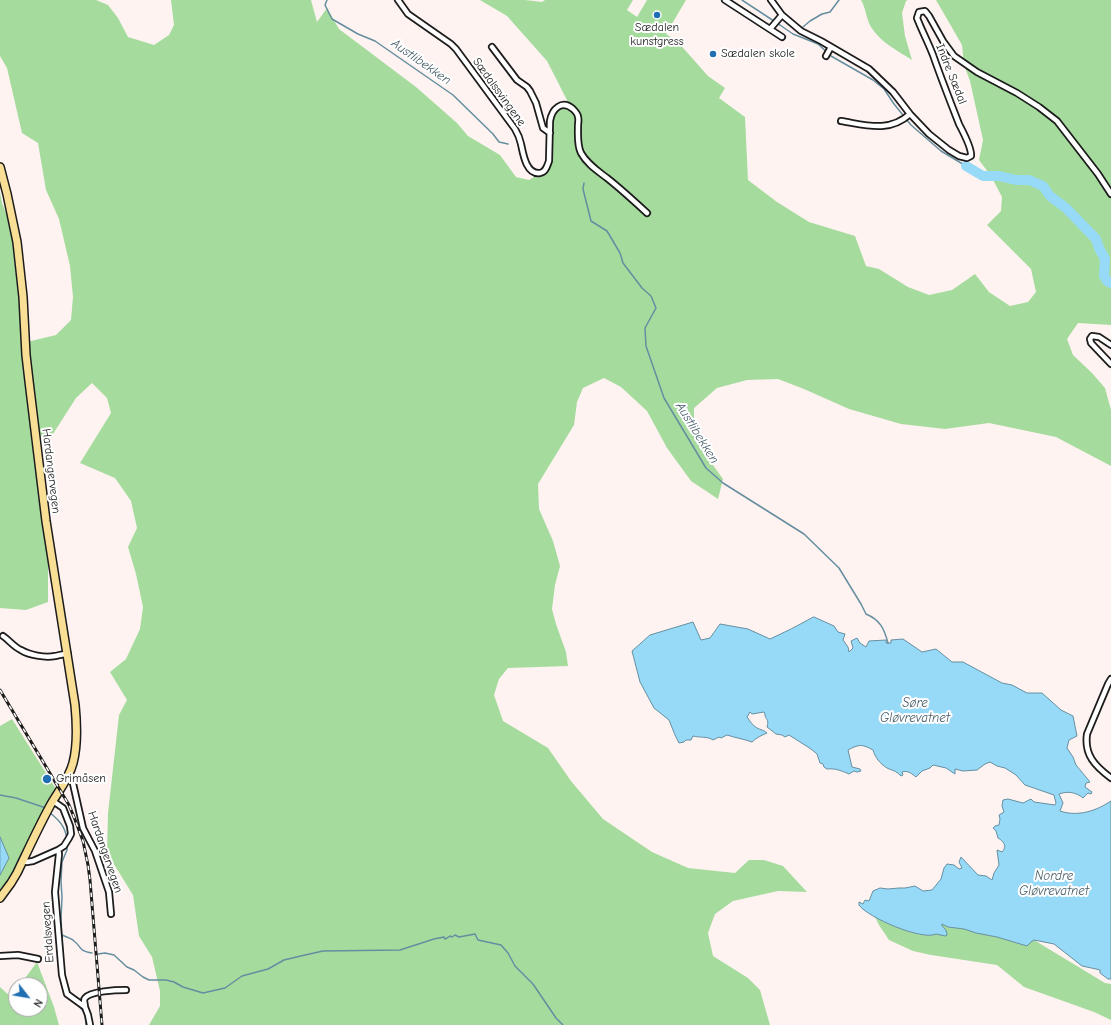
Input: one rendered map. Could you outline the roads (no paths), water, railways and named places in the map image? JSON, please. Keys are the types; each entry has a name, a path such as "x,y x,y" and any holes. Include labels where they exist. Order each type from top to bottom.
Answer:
{"main road":[{"name":"Hardangervegen","path":"0,167 17,246 23,297 27,362 36,441 46,521 76,705 77,735 73,765 68,776 45,815 12,883 0,898"}],"street":[{"name":"Sædalssvingene","path":"398,0 408,14 451,44 456,50 519,135 530,169 541,173 545,171 549,161 551,114 558,106 568,106 578,117 578,146 584,158 646,213"},
{"path":"727,1 734,0"},
{"name":"Indre Sædal","path":"771,0 782,15 801,31 821,41 829,52 860,64 876,76 893,92 907,117 949,150 963,158 967,158 970,156 971,150 917,18 919,12 922,11 927,13 943,41 954,56 977,72 1017,93 1039,107 1057,122 1098,174 1111,194"},
{"path":"727,1 772,27 782,37"},
{"path":"772,27 782,15"},
{"name":"Sædalssvingene","path":"492,47 517,80 530,91 536,103 543,128 550,133"},
{"path":"841,121 876,127 890,125 907,117"},
{"path":"1111,345 1099,337 1092,336 1090,339 1091,343 1111,364"},
{"path":"3,636 26,653 49,656 68,654"},
{"path":"1111,679 1087,734 1086,741 1087,751 1090,757 1096,765 1111,778"},
{"name":"Hardangervegen","path":"68,776 72,779 82,828 94,851 109,892 111,914"},
{"path":"23,861 33,861 58,850 68,841 71,834 70,826 63,808 51,805"},
{"name":"Erdalsvegen","path":"58,850 59,854 55,892 62,975 67,994 85,1007"},
{"path":"0,956 18,955 38,959"},
{"path":"90,1025 84,1001 88,995 98,992 126,990"}],"water":[{"name":"Søre Gløvrevatnet","path":"814,617 834,626 838,632 845,634 843,640 848,647 849,652 853,648 851,641 857,638 860,643 866,647 869,641 886,640 886,643 891,643 891,640 903,639 922,652 936,649 952,662 963,662 1002,683 1012,685 1027,693 1042,693 1061,710 1073,716 1077,736 1069,740 1067,748 1076,765 1090,782 1086,783 1085,787 1092,792 1091,794 1088,793 1083,798 1077,794 1071,793 1059,794 1063,803 1060,811 1067,813 1087,812 1099,808 1111,801 1111,979 1108,979 1100,973 1100,970 1082,966 1054,944 1034,940 1027,946 964,929 948,927 942,924 947,932 947,935 945,936 936,934 919,934 895,927 872,916 859,905 859,902 863,904 865,900 869,901 873,891 880,888 888,889 915,886 923,891 932,890 941,879 944,868 947,864 954,865 959,869 962,868 959,862 961,857 978,875 986,876 992,880 999,865 997,850 1002,852 1005,848 1004,844 998,838 996,831 993,828 999,825 999,815 1004,812 1002,806 1003,800 1008,799 1023,803 1031,799 1034,802 1055,805 1054,795 1025,785 1016,775 1005,768 990,762 977,770 963,771 955,769 955,774 946,768 933,765 922,771 916,777 906,772 902,772 903,775 901,776 882,764 876,758 873,750 863,746 858,746 848,750 852,767 860,769 861,771 854,771 849,774 836,769 827,769 820,763 817,754 811,749 789,735 785,737 776,734 767,727 768,722 764,712 752,714 750,712 747,717 756,727 767,733 752,742 727,735 713,740 693,736 691,740 686,740 679,743 669,720 654,708 640,682 632,651 650,635 693,622 701,640 710,638 720,624 748,629 770,639"},
{"path":"0,837 9,858 0,875"}],"waterway":[{"name":"Austlibekken","path":"327,0 325,5 332,19 358,34 375,41 453,95 493,134 499,142 508,144"},
{"path":"742,0 793,34 818,44 831,56 873,80 884,89 911,125 941,151 966,166"},
{"path":"803,27 822,14 830,12 839,0"},
{"path":"966,166 983,176 999,176 1016,180 1029,180 1043,186 1050,196 1066,208 1096,239 1105,259 1104,276 1107,281 1111,283"},
{"name":"Austlibekken","path":"584,183 583,189 591,221 607,231 620,253 623,263 642,288 651,296 656,308 645,328 646,346 664,398 706,468 723,483 804,534 839,568 866,614 871,616 881,625 888,643"},
{"path":"0,795 16,798 46,809"},
{"path":"49,812 61,824 65,830 67,839"},
{"path":"63,958 61,881 62,862 67,850 67,843"},
{"path":"98,954 105,953 114,955 127,967 149,980 166,980 203,993 225,988 242,976 268,969 284,960 323,951 400,950 434,939 444,937 445,939 455,935 459,937 475,934 478,940 501,945 508,953 515,966 533,984 556,1018 563,1025"},
{"path":"62,935 73,940 82,950 92,953"},
{"path":"63,964 66,981 71,995"},
{"path":"77,1004 85,1013 86,1025"}],"railway":[{"path":"0,690 69,805 83,841 90,880 102,1025"}],"place":[{"name":"Sædalen kunstgress","path":"657,15"},
{"name":"Sædalen skole","path":"713,54"},
{"name":"Grimåsen","path":"47,779"}],"water label":[{"name":"Nordre Gløvrevatnet","path":"1054,884"}]}
